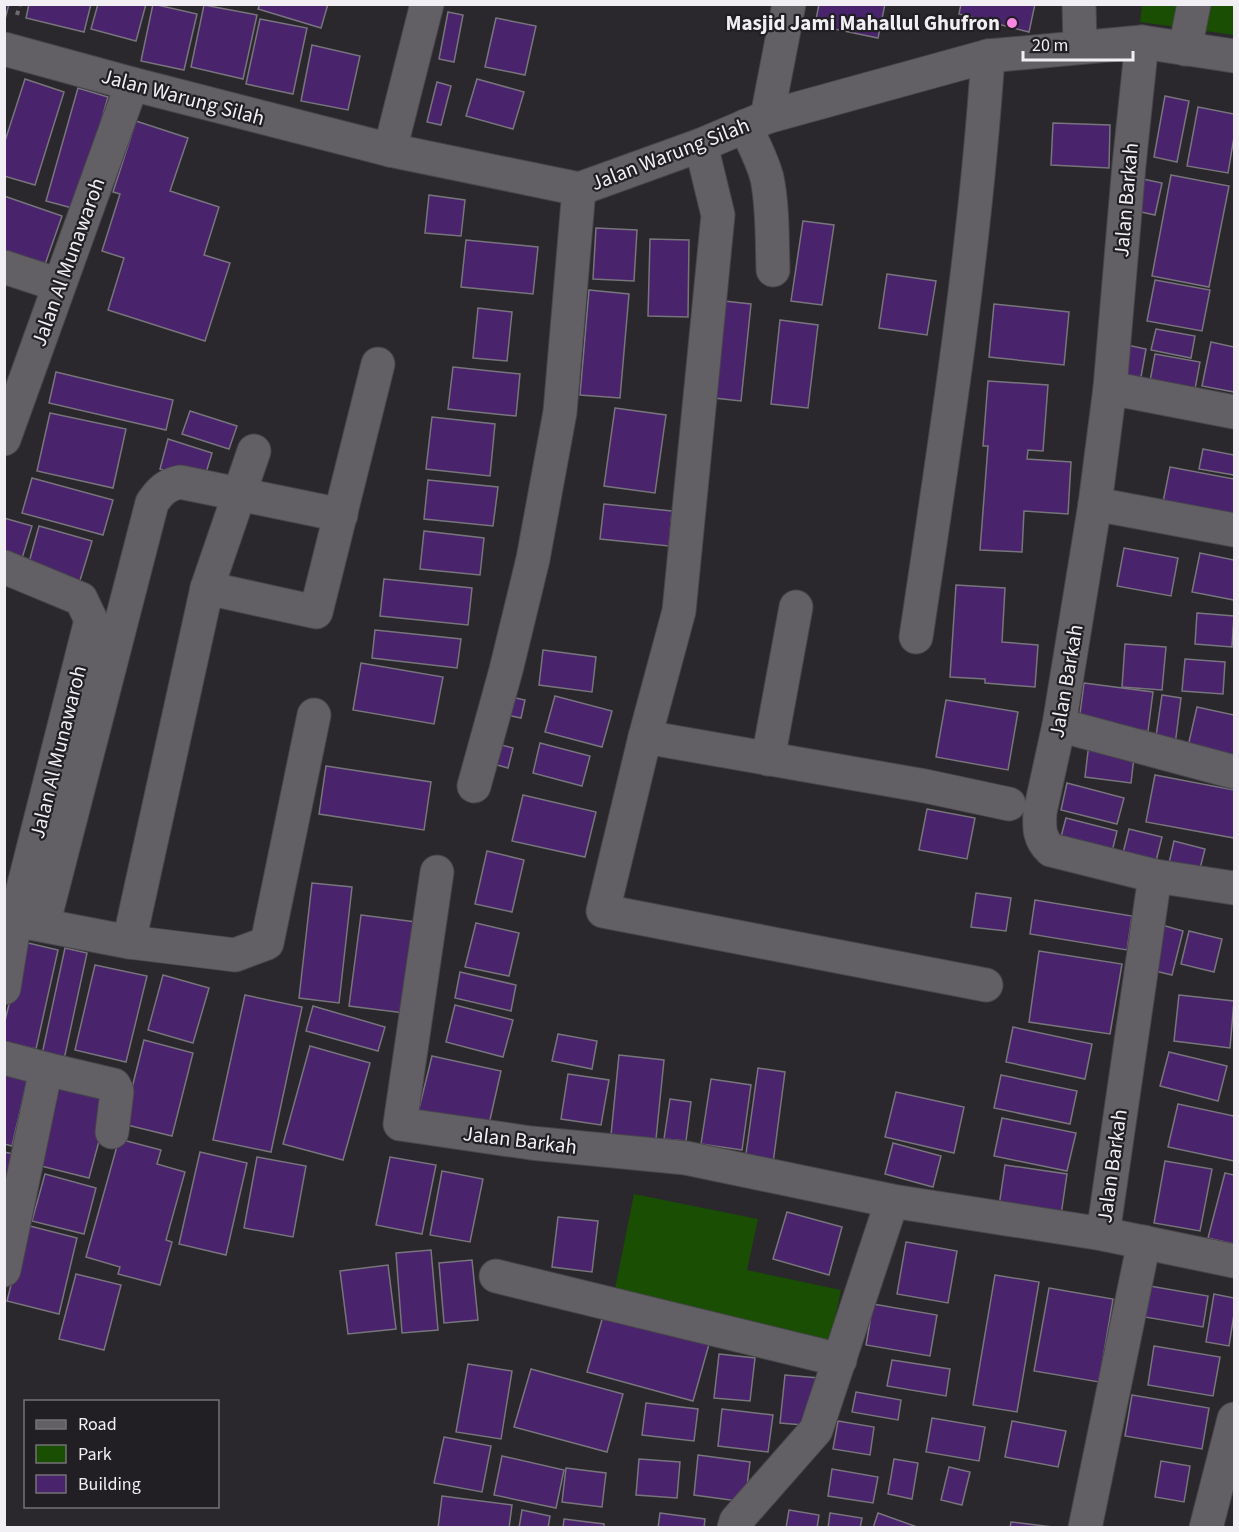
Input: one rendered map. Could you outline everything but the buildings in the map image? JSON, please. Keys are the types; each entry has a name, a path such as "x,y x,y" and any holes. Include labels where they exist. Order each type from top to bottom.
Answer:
{"street":[{"path":"390,150 427,4"},
{"path":"773,270 767,178 759,156 756,122 789,4"},
{"path":"1079,4 1080,46"},
{"path":"1185,49 1194,4"},
{"name":"Jalan Warung Silah","path":"4,49 390,150 579,189 701,145 756,122 988,56 1142,42 1234,56"},
{"name":"Jalan Barkah","path":"1103,1234 1155,876 1051,850 1042,842 1039,827 1040,812 1059,725 1095,504 1110,388 1142,42"},
{"path":"916,637 957,356 982,141 988,56"},
{"name":"Jalan Al Munawaroh","path":"4,439 132,84"},
{"path":"701,145 718,215 679,611 645,737 603,911 986,985"},
{"path":"474,786 533,559 560,412 579,189"},
{"path":"4,267 59,285"},
{"path":"207,588 316,612 378,364"},
{"path":"1110,388 1234,412"},
{"path":"129,942 207,588 241,495 254,451"},
{"path":"314,715 267,943 236,955 129,942 29,922 152,503 161,490 180,482 341,515"},
{"path":"1095,504 1234,530"},
{"name":"Jalan Al Munawaroh","path":"4,567 81,599 92,620 29,922 4,988"},
{"path":"768,759 796,607"},
{"path":"1059,725 1234,772"},
{"path":"645,737 925,786 1010,804"},
{"name":"Jalan Barkah","path":"437,872 400,1124 531,1143 686,1158 892,1201 1103,1234 1234,1261"},
{"path":"1155,876 1234,888"},
{"path":"4,1058 114,1085 117,1091 112,1132"},
{"path":"4,1270 46,1070"},
{"path":"734,1527 736,1521 816,1430 892,1201"},
{"path":"1085,1527 1144,1242"},
{"path":"496,1276 840,1360"},
{"path":"1206,1527 1234,1419"}],"green space":[{"path":"1142,5 1234,5 1234,35 1140,22"},
{"path":"634,1194 758,1219 747,1270 841,1290 830,1343 613,1299"}],"place":[{"name":"Masjid Jami Mahallul Ghufron","path":"1012,23"}]}
